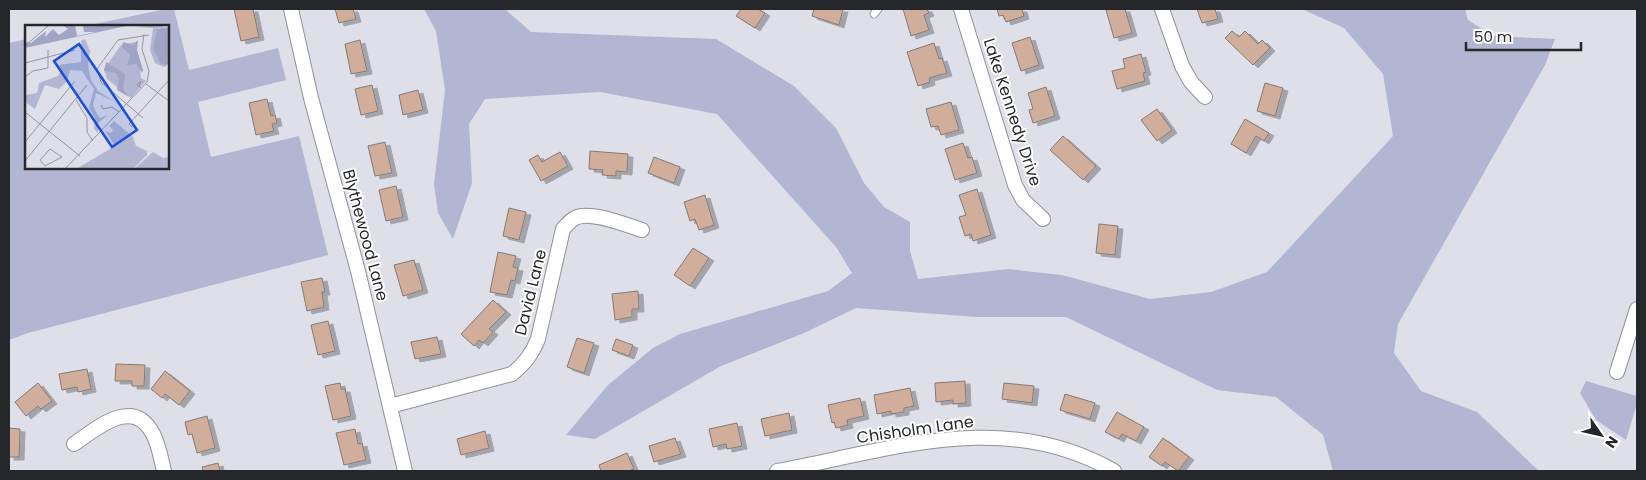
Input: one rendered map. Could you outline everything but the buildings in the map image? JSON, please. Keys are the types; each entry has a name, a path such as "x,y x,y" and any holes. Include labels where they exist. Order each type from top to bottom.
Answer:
{"street":[{"name":"Blythewood Lane","path":"291,9 311,98 358,271 405,471"},
{"name":"Lake Kennedy Drive","path":"961,9 1015,184 1023,200 1043,220"},
{"path":"1162,9 1182,66 1191,82 1206,97"},
{"name":"David Lane","path":"390,406 512,374 523,364 532,353 538,339 563,229 576,217 585,216 617,222 642,230"},
{"path":"1616,372 1637,310"},
{"path":"74,444 107,421 120,417 142,420 154,434 164,471"},
{"name":"Chisholm Lane","path":"777,471 884,449 954,438 987,437 1020,439 1043,443 1077,453 1114,471"}],"shaded area":[{"path":"165,9 174,9 189,70 278,48 286,80 198,102 211,157 299,136 328,255 28,333 9,340 9,43 25,39 25,169 169,169 169,25 91,25"},
{"path":"424,9 505,9 531,32 716,39 794,86 836,128 864,183 884,207 910,222 910,251 918,279 1008,269 1062,275 1150,299 1211,292 1267,272 1393,136 1383,74 1344,28 1302,9 1465,9 1468,20 1493,36 1555,39 1545,65 1398,324 1394,353 1421,391 1477,412 1539,471 1333,471 1323,435 1276,397 1217,390 1066,317 977,317 856,308 804,333 721,366 595,439 566,435 608,385 653,348 680,334 828,291 852,273 836,247 717,114 600,92 485,99 469,124 472,183 453,239 438,213 434,184 445,90 436,31"},
{"path":"1586,381 1637,396 1637,403 1626,440 1596,420 1580,393"}]}
